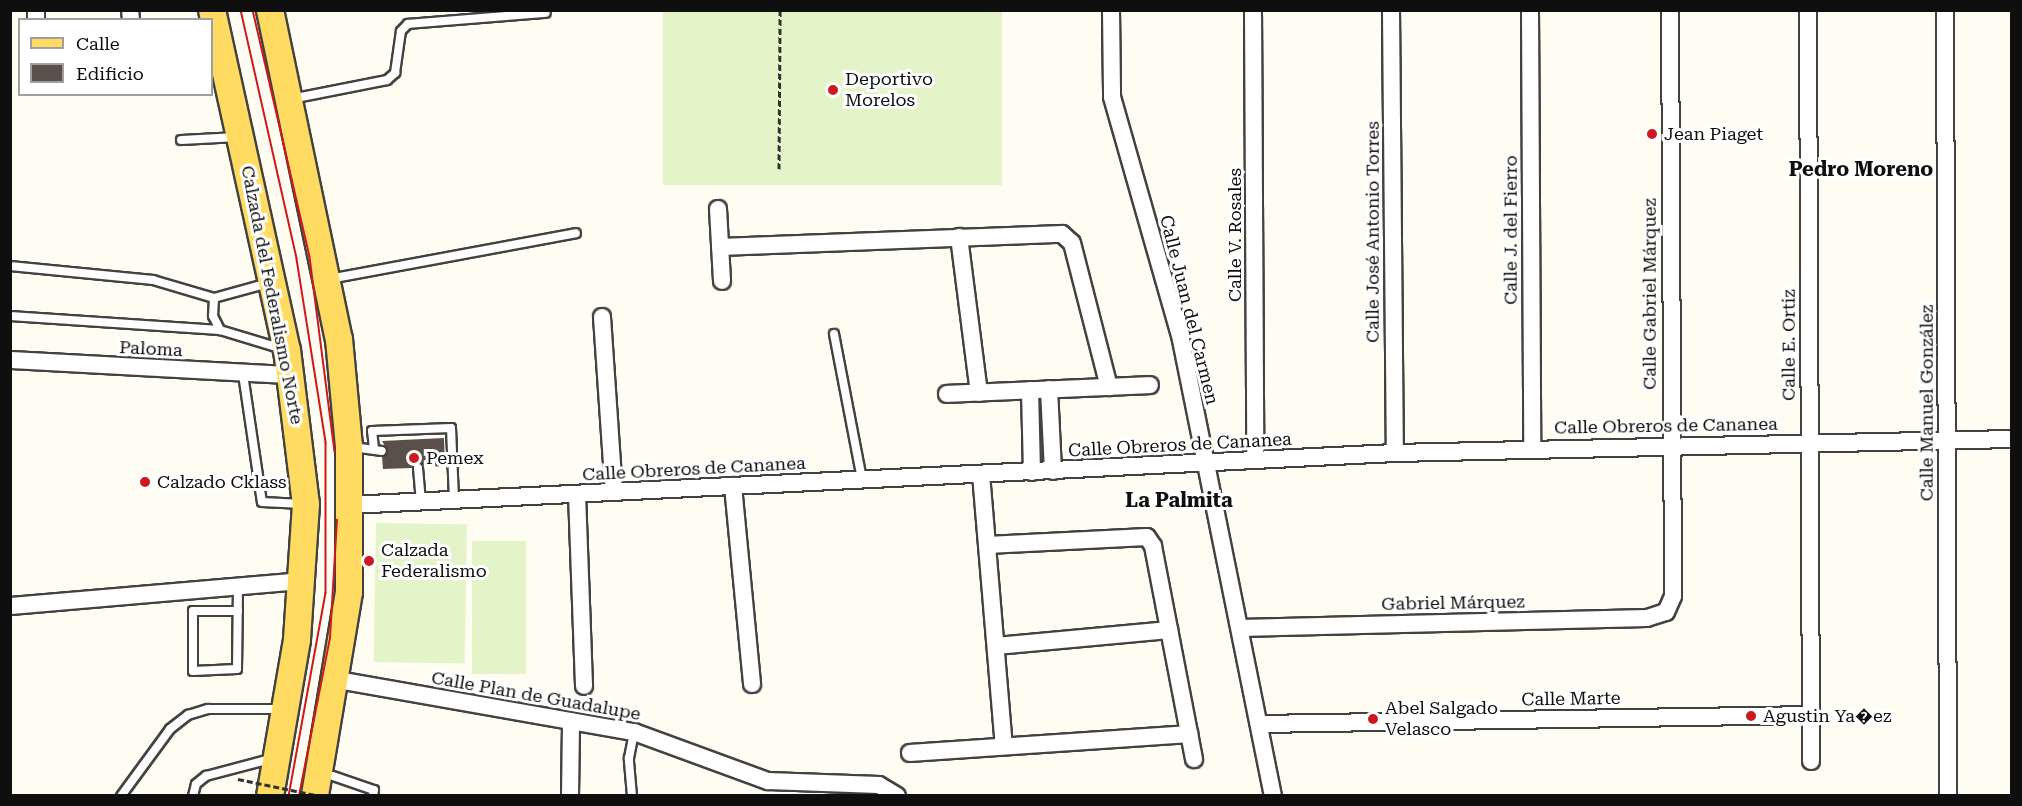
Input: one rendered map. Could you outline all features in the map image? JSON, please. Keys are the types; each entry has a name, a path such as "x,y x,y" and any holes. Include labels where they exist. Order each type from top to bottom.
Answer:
{"main road":[{"name":"Calzada del Federalismo Norte","path":"212,10 241,136 288,363 306,504 304,581 278,757 270,793"},
{"path":"270,10 327,279 344,381 349,446 349,592 338,680 315,795"},
{"path":"326,740 327,789"}],"street":[{"name":"Calle Juan del Carmen","path":"1112,10 1112,98 1181,340 1273,795"},
{"name":"Calle V. Rosales","path":"1253,10 1255,460"},
{"name":"Calle José Antonio Torres","path":"1391,10 1395,453"},
{"name":"Calle J. del Fierro","path":"1530,10 1532,449"},
{"name":"Calle Gabriel Márquez","path":"1666,612 1673,596 1669,446 1670,10"},
{"name":"Calle E. Ortiz","path":"1809,10 1811,761"},
{"name":"Calle Manuel González","path":"1945,10 1948,795"},
{"path":"718,209 722,281"},
{"path":"720,247 959,237 1069,237 1109,387"},
{"path":"959,237 979,393"},
{"path":"602,317 614,492"},
{"name":"Paloma","path":"10,360 243,374 288,363"},
{"path":"947,394 1150,385"},
{"path":"1049,389 1053,471"},
{"path":"1030,390 1032,472"},
{"name":"Calle Obreros de Cananea","path":"350,505 1395,453 2012,439"},
{"path":"981,474 1005,746"},
{"path":"733,486 752,684"},
{"path":"577,494 584,686"},
{"path":"987,545 1147,537 1169,630 1194,759"},
{"path":"10,606 304,581"},
{"name":"Gabriel Márquez","path":"1240,628 1647,618 1666,612"},
{"path":"996,646 1169,630"},
{"name":"Calle Plan de Guadalupe","path":"338,680 634,732 769,788 879,785 897,795"},
{"name":"Calle Marte","path":"1259,724 1811,715"},
{"path":"570,795 571,721"},
{"path":"910,753 1189,734"}],"lane":[{"path":"288,100 387,81 394,73 401,31 408,24 546,13"},
{"path":"181,140 241,136"},
{"path":"327,279 576,233"},
{"path":"10,266 153,280 214,298 272,282"},
{"path":"214,298 213,316 220,330"},
{"path":"10,316 220,330 288,363"},
{"path":"834,334 862,480"},
{"path":"243,374 262,502 306,504"},
{"path":"349,446 378,450 372,431 452,428 454,500"},
{"path":"418,468 421,501"},
{"path":"238,585 238,611 237,669 193,671 193,611 238,611"},
{"path":"121,795 170,729 188,715 208,710 284,709"},
{"path":"632,795 629,758 634,732"},
{"path":"193,795 196,784 206,776 278,757"},
{"path":"327,789 374,790 373,795"}],"path":[{"path":"779,169 780,10"},
{"path":"238,779 327,789"}],"green space":[{"name":"Deportivo Morelos","path":"663,11 1002,11 1002,185 663,185"},
{"path":"376,523 467,525 465,664 374,662"},
{"path":"472,541 526,541 526,674 472,674"}],"building":[{"name":"Pemex","path":"444,438 445,466 424,467 418,462 412,468 383,469 382,457 388,451 382,441"}],"tram line":[{"path":"241,10 297,259 326,443 326,593 289,796"},
{"path":"253,10 310,257 335,451"},
{"path":"299,796 330,638 337,520"}],"place":[{"name":"Deportivo Morelos","path":"833,90"},
{"name":"Jean Piaget","path":"1652,134"},
{"name":"Pemex","path":"414,458"},
{"name":"Calzado Cklass","path":"145,482"},
{"name":"Calzada Federalismo","path":"369,561"},
{"name":"Agustin Ya�ez","path":"1751,716"},
{"name":"Abel Salgado Velasco","path":"1373,719"}],"district":[{"name":"Pedro Moreno","path":"1861,169"},
{"name":"La Palmita","path":"1179,500"}]}
